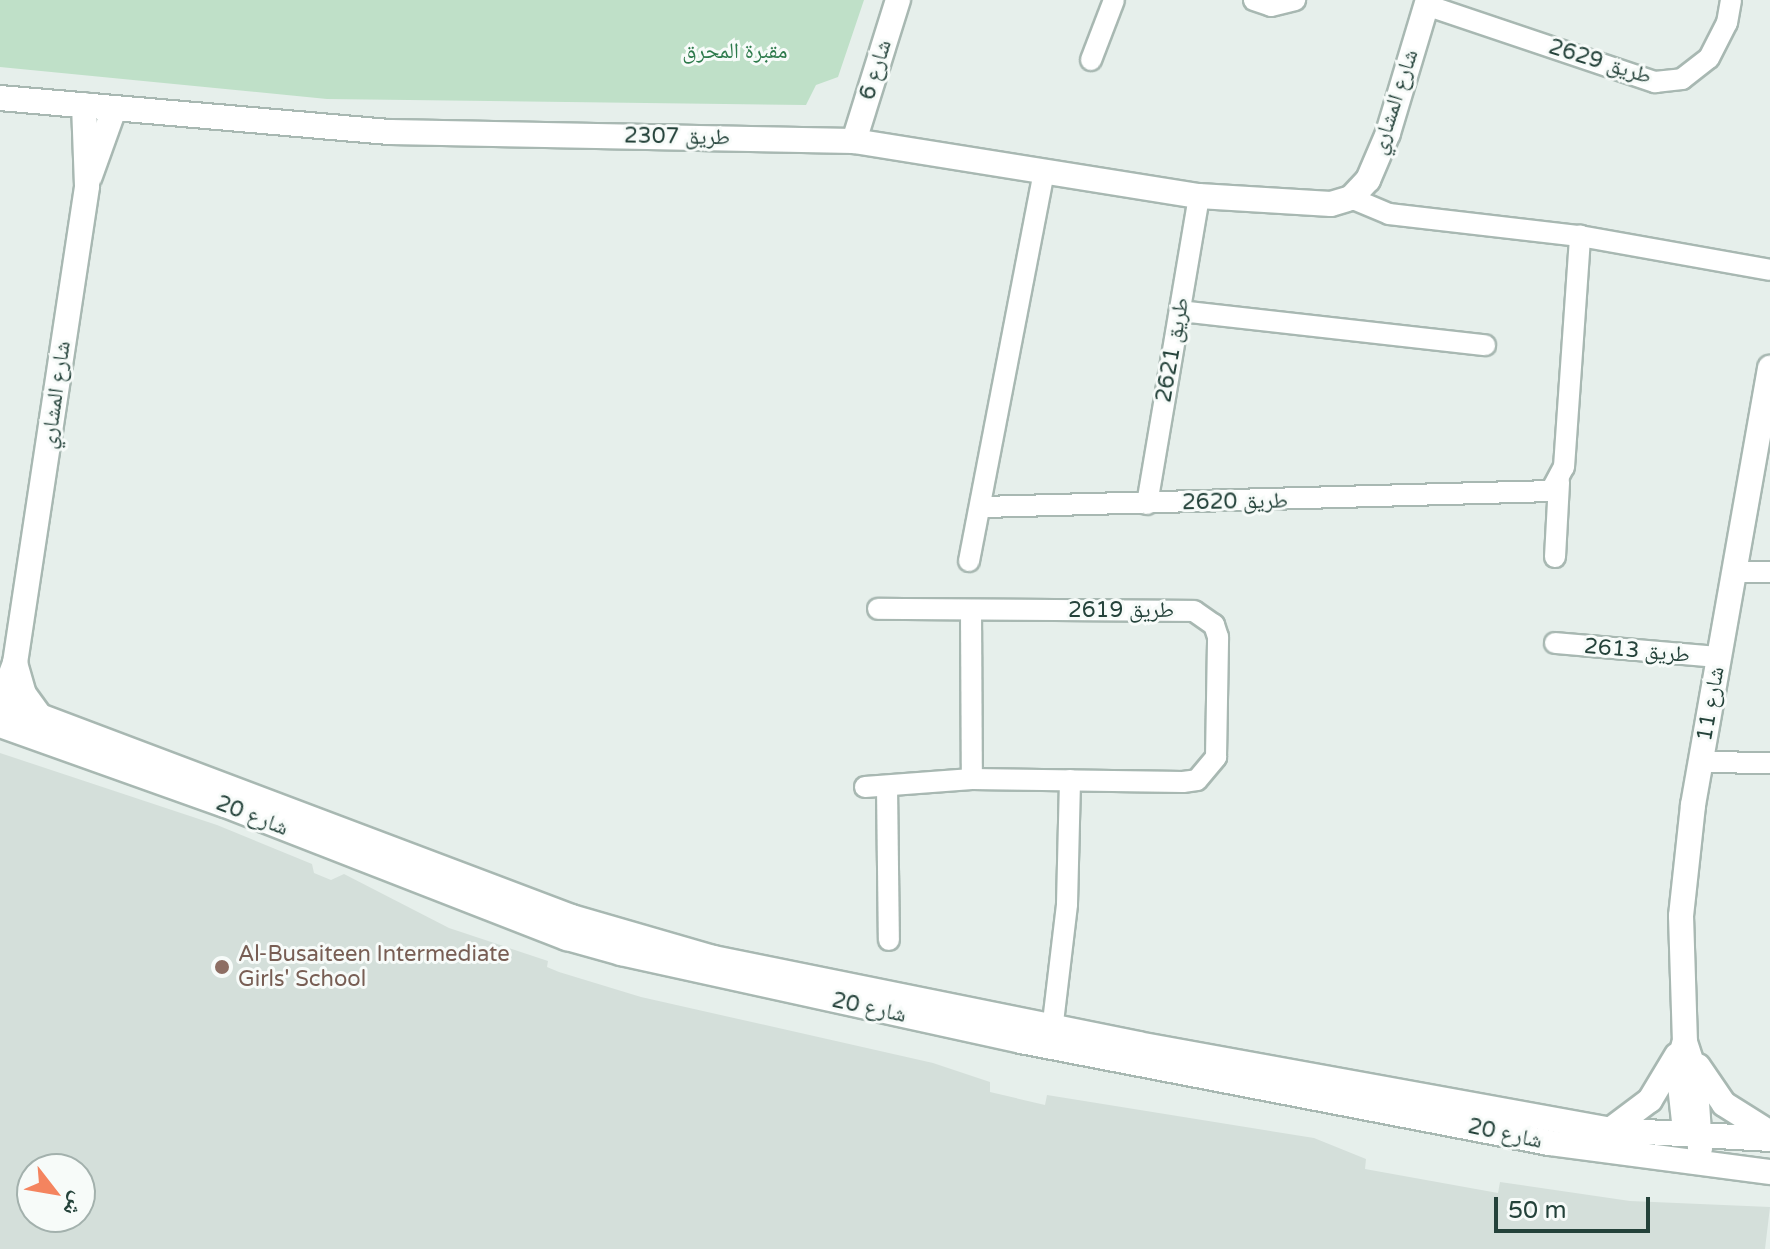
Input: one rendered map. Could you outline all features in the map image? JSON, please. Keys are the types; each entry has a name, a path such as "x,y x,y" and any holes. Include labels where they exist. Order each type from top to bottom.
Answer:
{"main road":[{"name":"شارع 6","path":"854,141 898,0"},
{"name":"شارع المشاري","path":"1351,198 1368,180 1388,133 1427,3"},
{"name":"طريق 2307","path":"0,98 390,132 854,141 1199,196 1314,205 1351,198"},
{"name":"شارع المشاري","path":"84,105 87,186"},
{"name":"شارع المشاري","path":"0,708 8,658 23,605 87,186 114,109"},
{"name":"شارع 11","path":"1696,1150 1678,1067 1685,1043 1681,916 1701,762 1734,572 1764,450 1770,368"},
{"path":"8,658 24,694 42,719"},
{"name":"شارع 20","path":"0,708 42,719 572,917 713,958 1051,1037"},
{"name":"شارع 20","path":"0,708 225,805 567,938 709,974 1397,1101 1696,1150 1770,1136"},
{"path":"1610,1130 1650,1100 1685,1043 1724,1104 1770,1136"},
{"name":"شارع 20","path":"1397,1101 1610,1130 1696,1150 1770,1172"}],"street":[{"path":"1091,60 1114,0"},
{"path":"1254,0 1271,6 1295,0"},
{"name":"طريق 2629","path":"1427,3 1655,82 1696,72 1727,23 1731,0"},
{"path":"969,561 983,507 1044,172"},
{"name":"طريق 2621","path":"1147,504 1199,196"},
{"path":"1351,198 1389,214 1580,236 1770,270"},
{"path":"1555,557 1580,236"},
{"path":"1180,311 1485,345"},
{"name":"طريق 2620","path":"983,507 1486,496 1545,493 1559,482"},
{"path":"1734,572 1770,572"},
{"name":"طريق 2619","path":"865,787 972,779 1183,782 1209,771 1216,757 1214,625 1194,611 971,612 878,609"},
{"path":"971,612 972,779"},
{"name":"طريق 2613","path":"1555,643 1719,657"},
{"path":"1701,762 1770,763"},
{"path":"1051,1037 1067,904 1070,780"},
{"path":"887,786 889,940"}],"shaded area":[{"path":"0,753 217,825 312,864 314,873 331,880 344,874 449,928 548,961 547,967 559,972 641,997 933,1063 990,1082 990,1092 1045,1105 1047,1095 1314,1138 1366,1159 1365,1169 1498,1193 1500,1182 1630,1201 1770,1207 1765,1249 0,1249"}],"green space":[{"name":"مقبرة المحرق","path":"0,0 864,0 838,77 816,85 806,105 327,99 0,67"}],"place":[{"name":"Al-Busaiteen Intermediate Girls' School","path":"222,967"}]}
